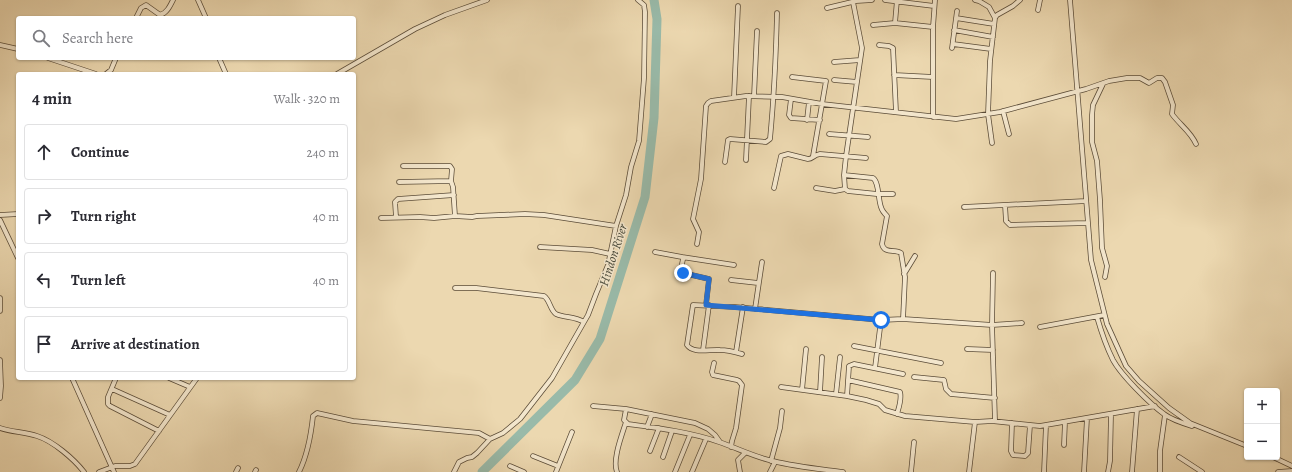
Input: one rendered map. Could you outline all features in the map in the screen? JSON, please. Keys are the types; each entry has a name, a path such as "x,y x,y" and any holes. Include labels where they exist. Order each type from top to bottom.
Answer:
{"street":[{"path":"137,16 141,8 146,5 160,15 166,11 173,0"},
{"path":"198,0 205,16"},
{"path":"340,72 415,29 445,15 487,0"},
{"path":"454,472 460,462 477,454 490,439 510,428 552,378 584,322 605,274 616,226 626,195 631,167 639,142 641,130 644,78 645,12 644,5 638,0"},
{"path":"827,8 853,2 872,0"},
{"path":"886,0 934,6"},
{"path":"933,117 933,27 935,0"},
{"path":"975,0 989,8 995,18"},
{"path":"992,143 988,114 991,49 995,18 997,15 1013,6 1020,0"},
{"path":"1038,10 1040,0"},
{"path":"1070,0 1091,260 1107,324 1121,356 1132,374 1169,408 1185,420 1244,445"},
{"path":"895,23 897,1"},
{"path":"845,189 844,175 848,135 862,48 853,2"},
{"path":"734,98 738,6"},
{"path":"957,11 953,46 991,49"},
{"path":"725,162 728,140 766,142 770,139 776,61 777,13"},
{"path":"956,18 994,24"},
{"path":"873,25 895,23 933,27"},
{"path":"954,30 992,37"},
{"path":"746,160 757,31"},
{"path":"0,45 16,49"},
{"path":"879,45 893,48 896,112"},
{"path":"54,60 90,72"},
{"path":"108,72 111,70 115,60"},
{"path":"220,60 225,72"},
{"path":"834,62 860,60"},
{"path":"894,75 933,77"},
{"path":"792,77 826,81 813,156"},
{"path":"697,244 699,232 693,219 702,179 706,106 711,101 752,96 791,98 822,104 956,119 988,114 1127,78 1140,78 1149,83 1158,78 1162,78 1165,82 1173,105 1172,114 1182,127 1191,134 1196,144"},
{"path":"834,80 856,82"},
{"path":"1103,83 1093,105 1092,142 1097,169 1102,248 1107,266 1105,276"},
{"path":"791,98 789,114 791,118 820,120"},
{"path":"807,120 809,102"},
{"path":"1003,110 1009,134"},
{"path":"829,134 868,138"},
{"path":"774,188 781,156 788,154 808,160 813,156 820,154 866,158"},
{"path":"403,166 450,166 452,169 451,181 453,183 455,216"},
{"path":"844,175 875,179 877,182 877,194 882,210 887,216 882,244 883,248 886,250 898,251 901,254 904,274 903,319"},
{"path":"399,182 451,181"},
{"path":"816,188 835,191 845,189 848,191 893,194"},
{"path":"396,217 395,202 398,199 454,195"},
{"path":"964,207 1086,201"},
{"path":"1005,205 1006,221 1010,226 1088,223"},
{"path":"0,215 16,214"},
{"path":"381,218 455,216 472,218 507,214 544,215 616,226"},
{"path":"0,220 16,254"},
{"path":"540,247 592,250 610,254"},
{"path":"655,252 734,266"},
{"path":"904,274 915,256"},
{"path":"682,257 681,270 683,273 709,279 703,350"},
{"path":"755,309 762,262"},
{"path":"993,273 992,325 995,422"},
{"path":"731,280 758,284"},
{"path":"455,288 476,288 544,296 547,298 556,313 578,318 584,322"},
{"path":"0,298 0,311"},
{"path":"742,354 718,349 690,349 687,345 693,305 743,307 881,320 903,319 992,325 1022,323"},
{"path":"736,352 743,307"},
{"path":"1040,327 1104,315"},
{"path":"1097,317 1113,360 1124,376 1165,415 1181,423 1210,431"},
{"path":"875,368 881,320"},
{"path":"854,346 941,363"},
{"path":"802,390 806,349"},
{"path":"967,349 993,350"},
{"path":"820,392 822,357"},
{"path":"836,394 840,357"},
{"path":"0,360 0,398"},
{"path":"714,363 712,372 713,375 737,380 742,385 736,428 731,447"},
{"path":"847,396 849,366 851,364 903,374"},
{"path":"914,376 944,380 946,389 951,394 995,398"},
{"path":"73,380 114,472"},
{"path":"115,380 107,401 110,406 159,431"},
{"path":"174,380 190,387"},
{"path":"100,472 120,465 130,466 135,464 195,380"},
{"path":"848,380 900,392 900,405 897,414"},
{"path":"781,387 847,396 873,402 881,405 883,409 912,417 1030,425 1046,425 1155,406"},
{"path":"112,388 170,415"},
{"path":"593,406 626,409 695,422 708,429 720,442"},
{"path":"617,472 615,465 626,422 624,420 626,409"},
{"path":"1132,472 1137,409"},
{"path":"770,472 782,412"},
{"path":"299,472 305,459 313,416 316,413 353,421 479,433 490,439"},
{"path":"647,427 652,414"},
{"path":"1108,472 1110,461 1111,414"},
{"path":"1160,472 1160,451 1165,415"},
{"path":"1084,472 1087,418"},
{"path":"626,422 706,438 773,462 843,472"},
{"path":"969,472 975,422"},
{"path":"1064,444 1065,422"},
{"path":"1012,423 1011,451 1013,455 1025,456 1028,453 1030,425"},
{"path":"1044,472 1046,425"},
{"path":"0,428 39,437 53,445 77,463 84,472"},
{"path":"650,451 659,428"},
{"path":"663,457 672,431"},
{"path":"556,472 572,432"},
{"path":"675,472 690,435"},
{"path":"692,472 706,438"},
{"path":"911,472 914,442"},
{"path":"740,472 737,461 738,458 745,453"},
{"path":"533,456 558,466"},
{"path":"1179,457 1202,472"},
{"path":"1279,460 1292,466"},
{"path":"510,466 516,470 524,472"},
{"path":"1278,472 1292,471"}],"waterway":[{"name":"Hindon River","path":"482,472 575,380 600,339 645,197 654,118 657,19 654,0"}],"route":[{"path":"683,273 710,280 706,305 881,320"}]}
